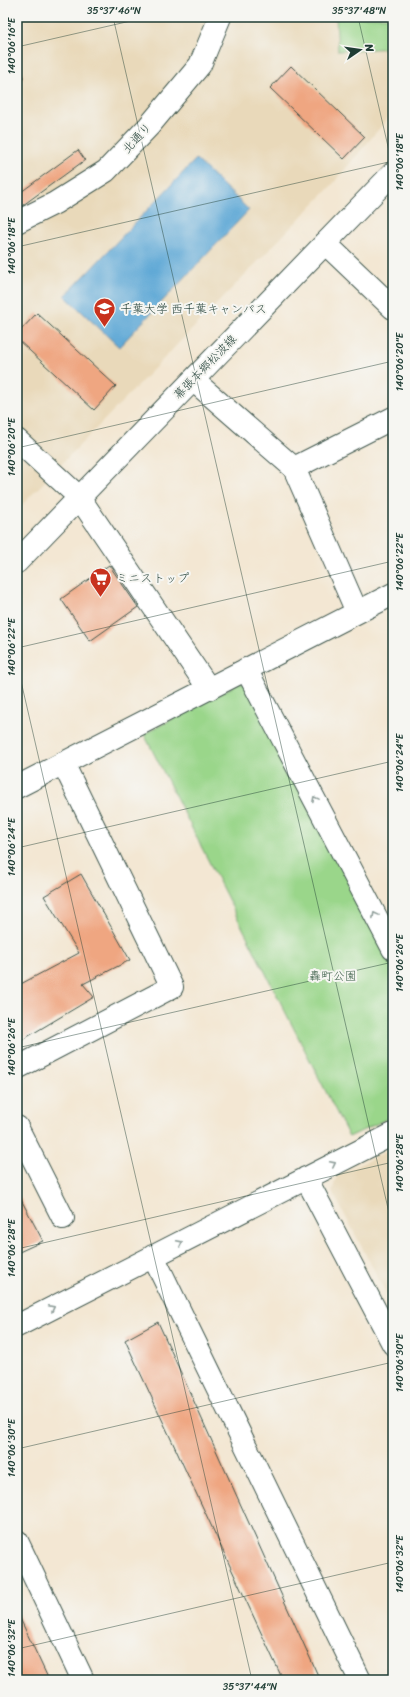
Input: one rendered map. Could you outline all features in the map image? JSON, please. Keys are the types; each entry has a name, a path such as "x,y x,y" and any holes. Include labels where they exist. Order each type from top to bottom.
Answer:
{"street":[{"name":"北通り","path":"17,222 55,203 106,171 149,126 200,65 220,17"},
{"name":"幕張本郷松波線","path":"17,562 393,173"},
{"path":"325,243 393,308"},
{"path":"193,380 294,468 357,612"},
{"path":"294,468 393,418"},
{"path":"18,443 79,497 209,689"},
{"path":"17,787 393,594"},
{"path":"246,669 393,949"},
{"path":"17,1068 172,987 63,763"},
{"path":"17,1127 63,1218"},
{"path":"17,1326 393,1134"},
{"path":"306,1178 393,1344"},
{"path":"153,1256 360,1680"},
{"path":"17,1542 83,1680"}],"shaded area":[{"name":"千葉大学 西千葉キャンパス","path":"17,17 393,17 393,112 332,185 17,510"},
{"path":"393,1148 393,1306 332,1191 337,1176"}],"green space":[{"path":"336,17 393,17 393,48 338,51"},
{"name":"轟町公園","path":"240,683 250,686 393,965 393,1116 349,1137 144,734"}],"water":[{"path":"196,159 249,210 119,347 65,296"}],"building":[{"path":"17,22 23,79 17,80"},
{"path":"291,66 365,137 344,159 270,88"},
{"path":"78,150 85,160 19,208 17,205 17,195"},
{"path":"37,313 116,386 94,410 17,339 17,334"},
{"path":"109,565 138,607 90,641 61,599"},
{"path":"81,874 130,960 83,984 94,997 17,1043 17,986 79,953 44,896"},
{"path":"17,1192 43,1241 17,1253"},
{"path":"158,1322 320,1680 283,1680 125,1340"},
{"path":"17,1612 49,1680 17,1680"}],"place":[{"name":"千葉大学 西千葉キャンパス","path":"105,328"},
{"name":"ミニストップ","path":"101,598"}]}
